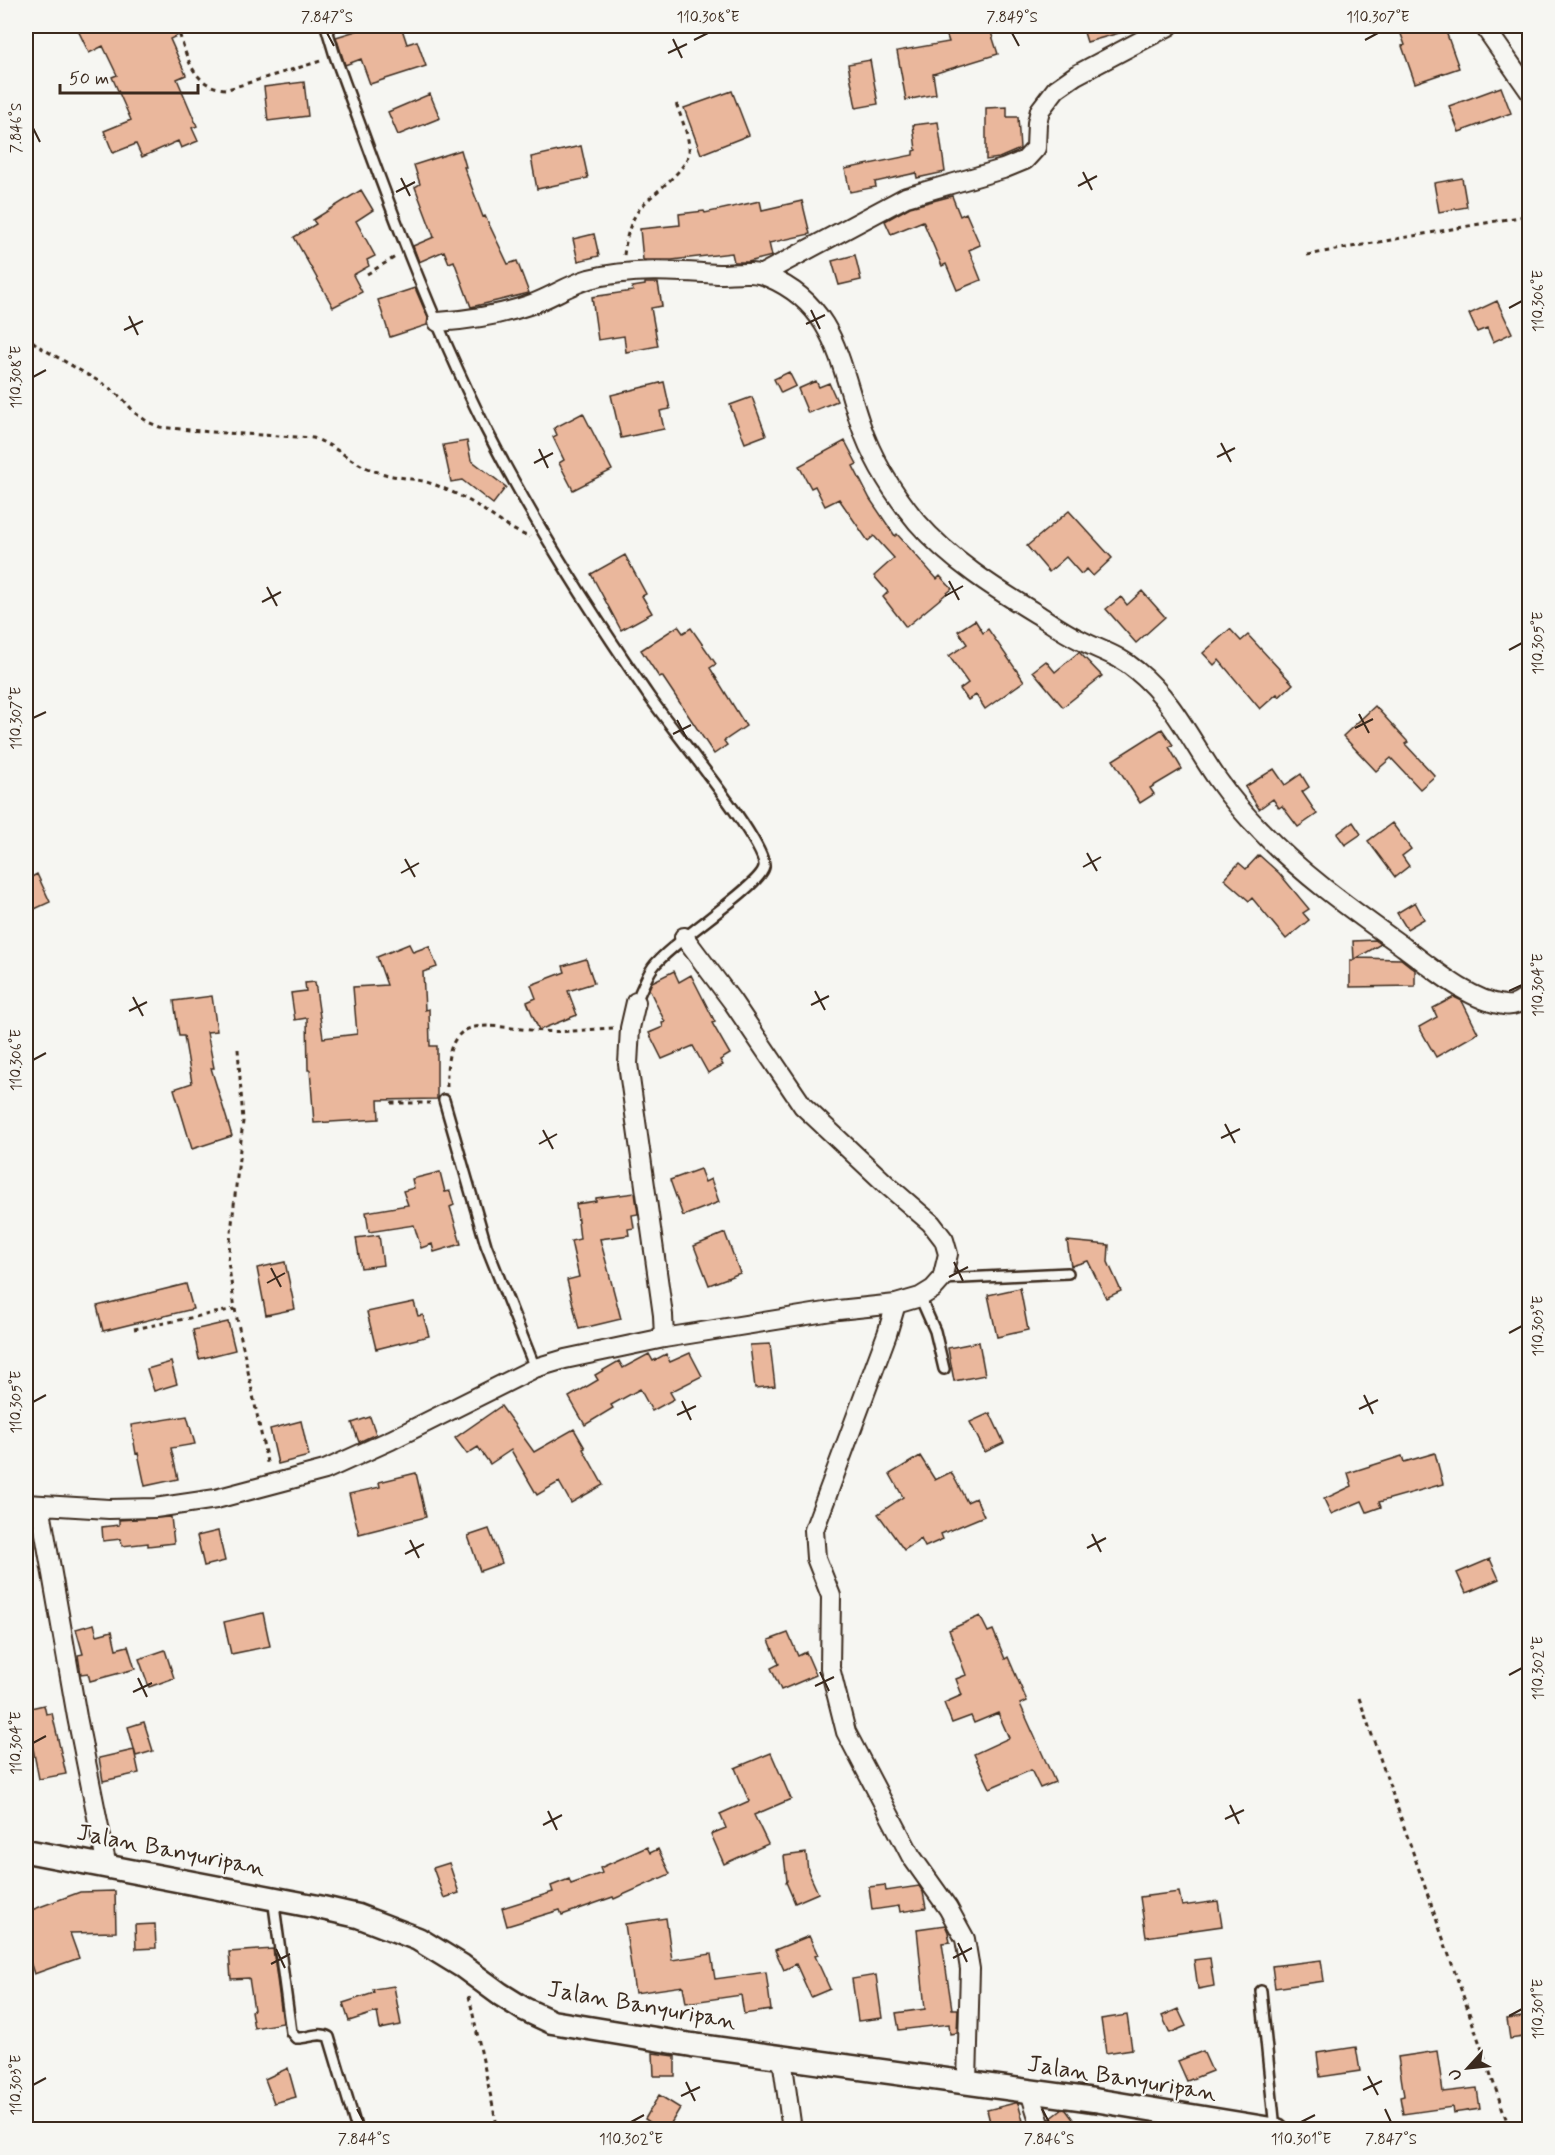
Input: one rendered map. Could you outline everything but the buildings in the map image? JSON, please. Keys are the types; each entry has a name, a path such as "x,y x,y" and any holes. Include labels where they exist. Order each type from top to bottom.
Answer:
{"street":[{"path":"762,274 906,197 1003,169 1025,160 1036,148 1040,110 1056,89 1076,75 1169,26"},
{"path":"1484,26 1530,92"},
{"path":"438,322 519,308 588,279 640,271 762,274 792,288 829,331 840,356 860,423 873,454 895,493 919,524 961,563 988,584 1080,640 1115,654 1138,672 1172,708 1219,781 1260,830 1297,865 1358,914 1458,985 1480,997 1506,1006 1519,1004 1530,994"},
{"path":"107,1867 33,1504 109,1509 155,1508 216,1499 325,1470 391,1440 535,1368 565,1359 664,1338 838,1310 896,1304 920,1297 933,1289 942,1279 948,1254 944,1240 931,1223 803,1106 732,1001 684,937"},
{"path":"636,1002 630,1028 628,1064 663,1315 664,1338"},
{"path":"896,1304 814,1530 816,1558 831,1596 830,1668 846,1732 911,1856 948,1908 965,1939 970,1969 967,2082"},
{"name":"Jalan Banyuripan","path":"26,1851 358,1916 418,1940 462,1966 508,1999 552,2022 782,2058 967,2082 1276,2129"},
{"path":"782,2058 792,2130"},
{"path":"1030,2092 1042,2130"}],"lane":[{"path":"326,26 334,56 406,250 486,429 529,509 602,628 662,717 744,823 764,860 764,867 755,882 684,937 653,967 636,1002"},
{"path":"444,1100 486,1245 535,1368"},
{"path":"942,1279 1068,1273"},
{"path":"920,1297 935,1331 944,1369"},
{"path":"273,1898 291,2032 300,2039 321,2034 329,2037 357,2130"},
{"path":"1262,1990 1276,2129"}],"path":[{"path":"177,26 194,72 201,81 220,89 239,86 334,56"},
{"path":"621,274 629,228 637,212 688,157 687,139 676,103"},
{"path":"1307,255 1530,215"},
{"path":"367,274 406,250"},
{"path":"26,335 38,346 107,386 135,413 160,427 313,438 328,443 378,473 426,482 444,488 468,500 516,532 548,541"},
{"path":"391,1103 444,1100 447,1095 451,1047 454,1039 468,1029 497,1026 544,1031 630,1028"},
{"path":"238,1049 243,1121 228,1260 235,1308 272,1484"},
{"path":"134,1329 235,1308"},
{"path":"1359,1698 1510,2130"},
{"path":"462,1966 498,2130"}]}
